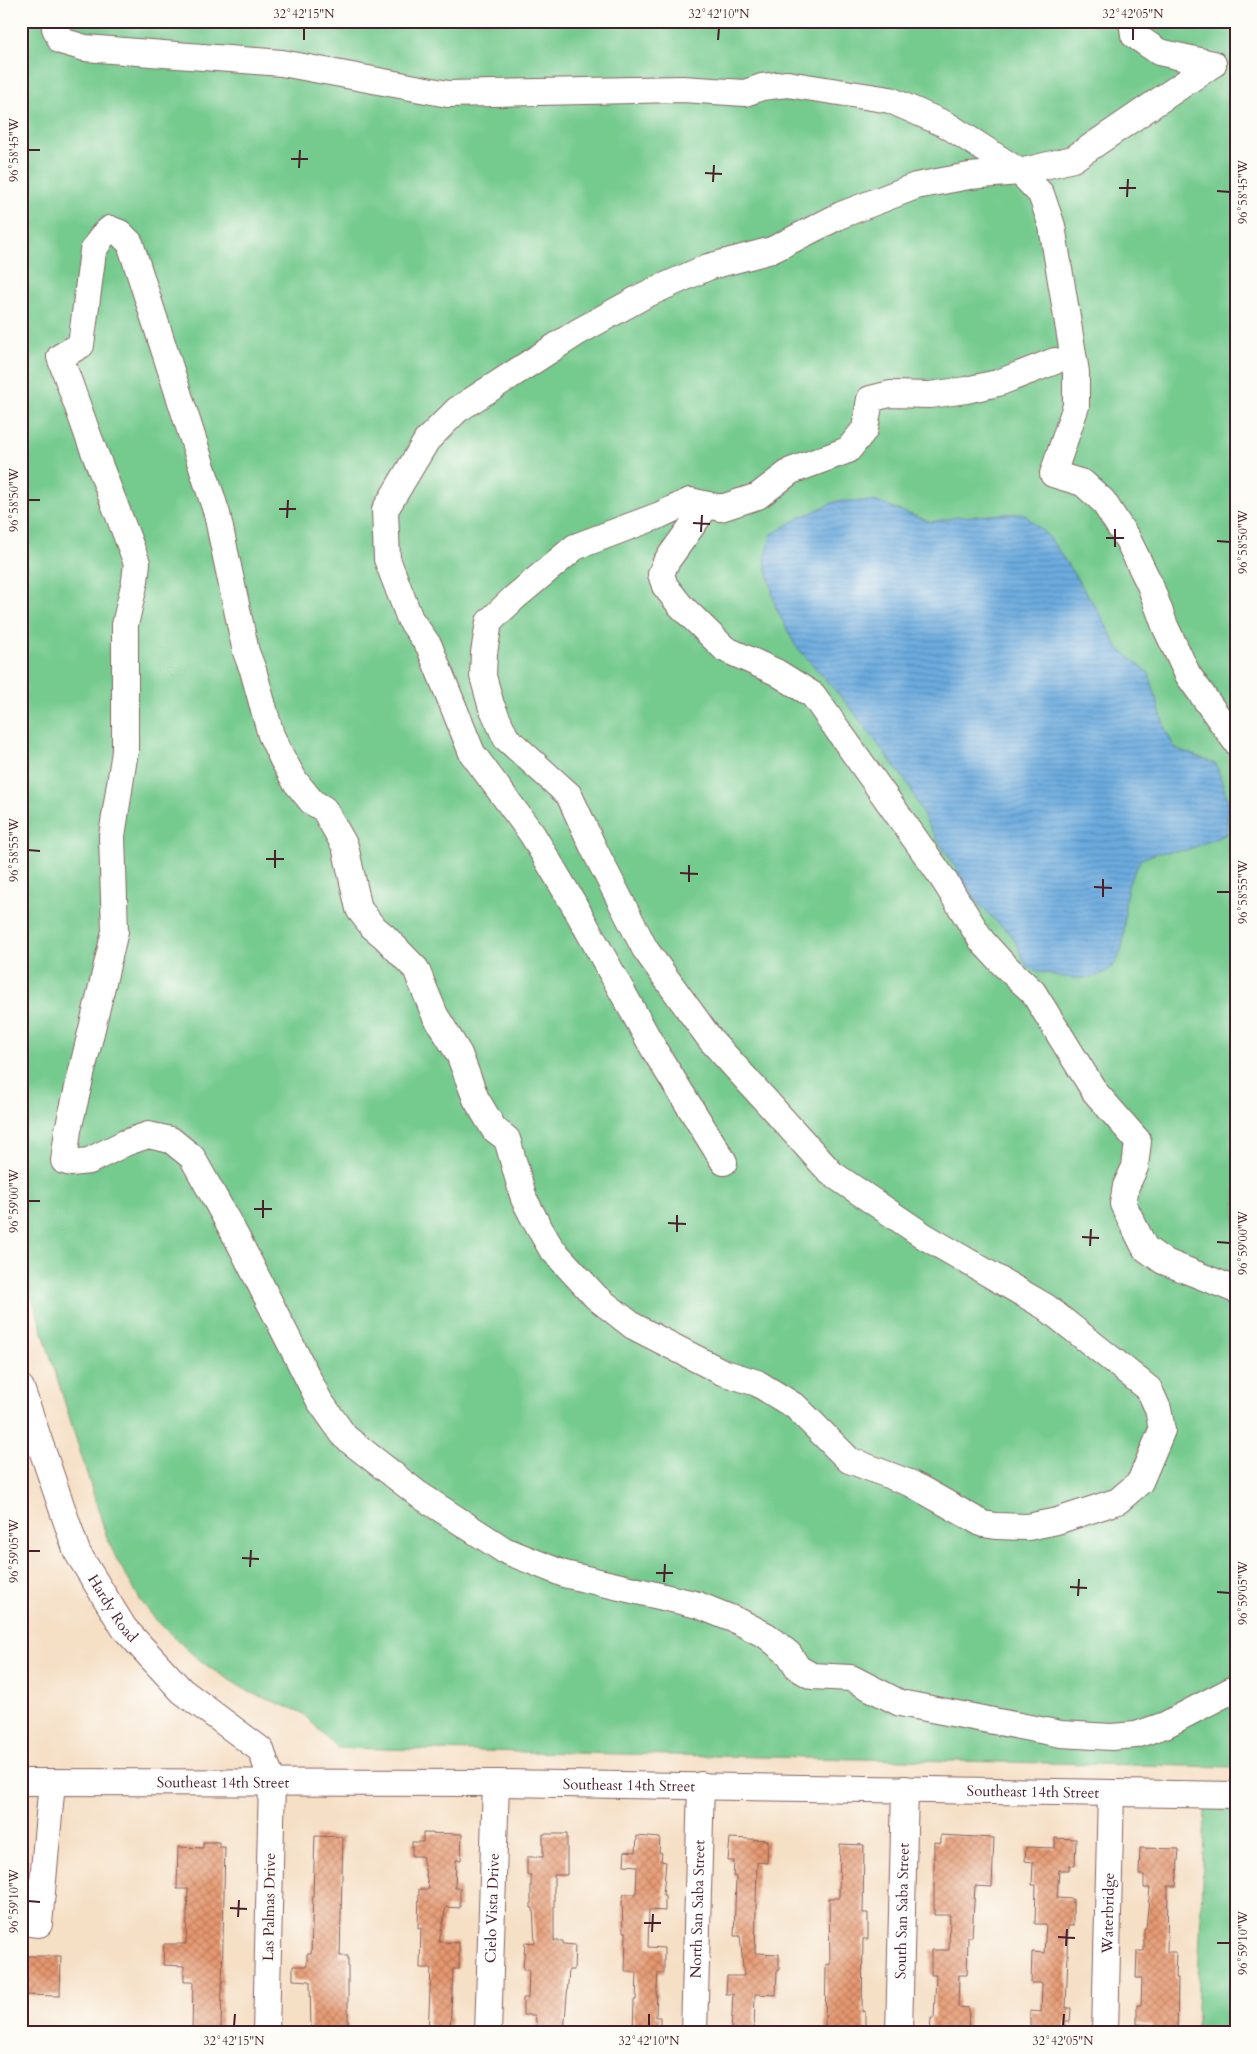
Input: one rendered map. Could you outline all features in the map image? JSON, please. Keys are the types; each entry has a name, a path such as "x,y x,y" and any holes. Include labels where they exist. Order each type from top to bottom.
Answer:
{"street":[{"path":"58,21 55,28 61,40 85,48 282,63 448,94 682,89 745,94 762,87 787,84 890,100 947,125 1020,172 1041,194 1052,226 1076,372 1076,406 1053,474 1083,483 1103,502 1128,540 1142,567 1165,626 1188,675 1236,742"},
{"path":"724,1162 655,1051 573,903 532,834 472,753 429,646 410,619 387,559 385,510 427,440 457,410 578,332 645,295 708,267 772,250 842,215 916,186 969,176 1020,172 1073,159 1213,64 1159,52 1134,35 1132,21"},
{"path":"1055,361 998,383 966,390 920,396 890,394 870,400 865,429 848,450 791,471 758,496 721,508 690,501 575,547 514,598 490,622 484,653 483,676 491,705 506,738 569,795 645,949 710,1040 831,1173 924,1236 1046,1308 1149,1389 1158,1409 1162,1430 1140,1482 1118,1502 1057,1521 1028,1527 983,1524 912,1484 849,1460 796,1407 757,1383 722,1372 634,1326 596,1297 551,1248 524,1199 507,1139 494,1129 476,1099 459,1054 435,1016 416,969 385,936 372,926 359,909 345,846 341,838 324,809 312,802 295,781 271,734 246,652 217,514 130,243 120,233 110,229 103,235 93,251 81,346 60,357 137,563 135,582 125,625 126,751 112,836 115,931 68,1130 64,1161 71,1163 89,1161 125,1143 148,1135 171,1140 192,1156 238,1240 318,1400 345,1437 418,1494 504,1550 564,1574 698,1605 740,1622 767,1636 789,1654 798,1668 812,1676 851,1678 900,1703 1061,1734 1136,1735 1165,1725 1236,1688"},
{"path":"707,505 666,562 661,574 665,586 680,605 726,649 776,672 813,695 942,877 982,941 1033,992 1095,1092 1138,1141 1136,1167 1126,1186 1123,1204 1145,1248 1163,1261 1236,1290"},
{"name":"Hardy Road","path":"21,1388 77,1552 124,1628 182,1691 261,1750 272,1781"},
{"name":"Southeast 14th Street","path":"21,1782 272,1781 701,1785 1236,1795"},
{"name":"Las Palmas Drive","path":"266,2033 272,1781"},
{"path":"21,1922 39,1924 52,1782"},
{"name":"Cielo Vista Drive","path":"488,2033 496,1783"},
{"name":"North San Saba Street","path":"694,2033 701,1785"},
{"name":"South San Saba Street","path":"899,2033 905,1789"},
{"name":"Waterbridge","path":"1105,2033 1111,1793"}],"green space":[{"path":"21,21 1236,21 1236,1767 337,1748 301,1712 251,1693 210,1668 156,1620 141,1601 117,1560 107,1538 21,1262"},
{"path":"1205,1807 1236,1808 1236,2033 1196,2033"}],"water":[{"path":"837,501 874,501 931,522 957,517 1023,513 1050,538 1099,612 1118,648 1149,673 1165,729 1175,748 1216,764 1228,801 1227,834 1188,850 1157,853 1141,859 1128,887 1122,948 1116,962 1107,971 1095,976 1082,978 1053,975 1027,967 1013,937 980,906 927,823 908,784 849,706 795,645 776,608 765,562 771,535 799,518"}],"building":[{"path":"423,1833 462,1834 461,1860 456,1860 455,1888 460,1888 460,1908 446,1907 439,1942 459,1943 459,1969 453,1969 450,2033 428,2033 431,1968 420,1968 421,1928 418,1928 419,1889 429,1889 422,1856 412,1856 412,1842 423,1842"},
{"path":"543,1834 567,1834 567,1875 554,1875 554,1941 563,1941 563,1944 575,1945 574,1970 569,1970 564,2033 538,2033 535,2015 523,2015 523,1998 528,1998 529,1970 523,1970 525,1942 535,1943 533,1908 531,1908 531,1875 527,1875 527,1857 543,1857"},
{"path":"941,1835 994,1838 992,1887 975,1886 972,1937 968,1937 967,1975 959,1975 958,2007 969,2008 968,2033 930,2033 931,2018 934,2018 936,1975 931,1975 931,1950 949,1950 950,1915 934,1915 934,1842 941,1843"},
{"path":"315,1836 343,1837 340,1956 348,1956 348,2033 311,2033 310,1981 293,1980 293,1966 307,1966 307,1954 311,1954"},
{"path":"637,1836 660,1838 659,1852 662,1853 661,1861 666,1862 663,1895 665,1895 665,1911 649,1910 648,1947 664,1948 664,1973 658,1973 657,1988 656,2017 660,2017 660,2033 633,2033 637,1972 625,1972 626,1932 623,1932 622,1901 624,1894 636,1894 637,1866 624,1865 625,1851 636,1852"},
{"path":"730,1838 768,1840 767,1863 757,1862 755,1953 779,1954 779,1970 777,1970 776,1995 755,1994 754,2033 731,2033 733,1994 726,1994 727,1976 744,1976 740,1936 734,1936 736,1877 733,1876 734,1861 728,1861"},
{"path":"1055,1838 1076,1839 1075,1866 1069,1865 1069,1870 1059,1870 1057,1898 1073,1899 1073,1926 1068,1926 1067,1954 1066,2008 1071,2008 1070,2022 1065,2022 1065,2033 1030,2033 1030,2011 1041,2012 1042,1983 1031,1983 1032,1952 1044,1953 1046,1924 1035,1924 1036,1885 1032,1885 1033,1862 1025,1861 1026,1847 1055,1848"},
{"path":"203,1842 219,1842 219,1847 225,1847 221,2033 192,2033 193,1982 184,1982 184,1966 163,1965 164,1944 186,1944 188,1889 177,1889 178,1847 203,1848"},
{"path":"840,1844 864,1845 863,1913 868,1913 868,1939 863,1939 862,2012 865,2011 865,2032 825,2033 826,1964 830,1965 829,1898 839,1898"},
{"path":"1140,1848 1179,1849 1176,1886 1168,1886 1167,1952 1176,1952 1175,1978 1178,1978 1177,2033 1152,2033 1152,2025 1137,2024 1137,2005 1141,2005 1142,1978 1136,1978 1137,1951 1144,1951 1144,1928 1146,1928 1150,1888 1144,1888 1144,1875 1139,1875"},
{"path":"21,1956 61,1956 60,1996 21,1995"}]}
